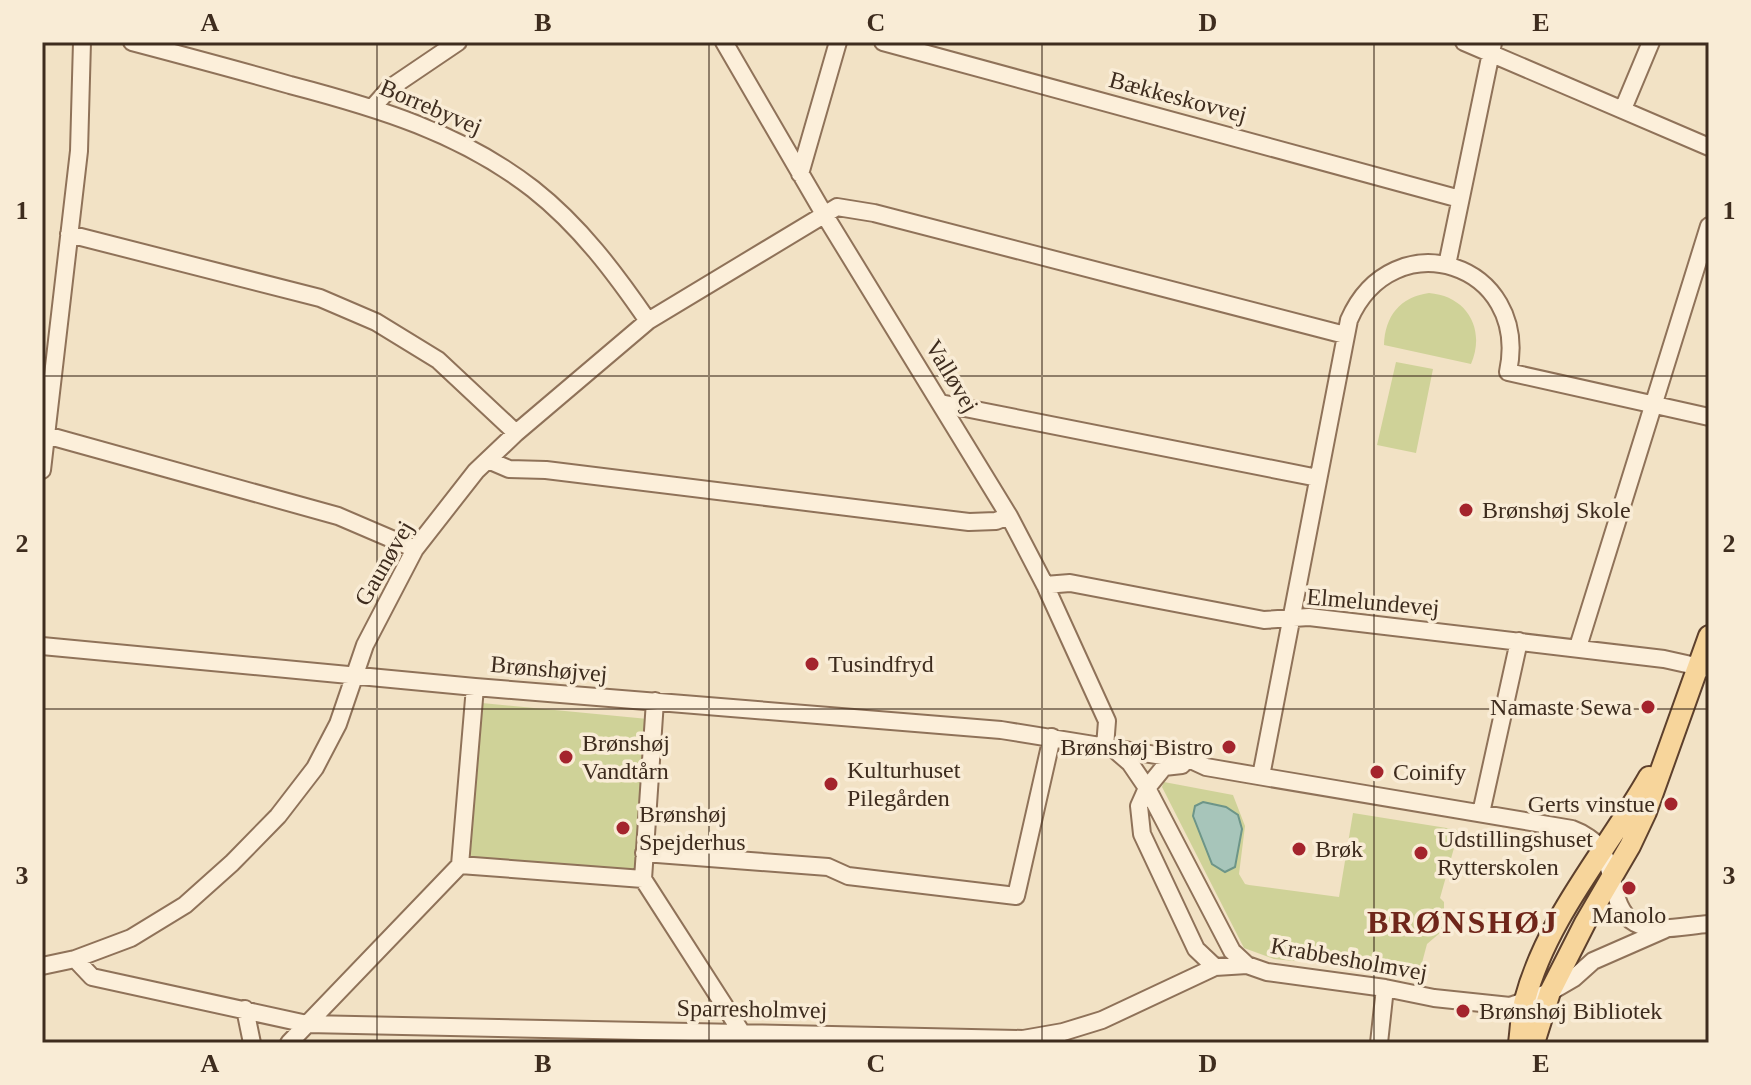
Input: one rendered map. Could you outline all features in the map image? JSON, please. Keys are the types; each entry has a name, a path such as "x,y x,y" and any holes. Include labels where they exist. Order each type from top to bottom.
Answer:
{"main road":[{"path":"1519,1043 1524,1003 1549,940 1671,738 1704,667 1709,636"},
{"path":"1534,1043 1550,992 1646,812 1671,738"}],"street":[{"path":"42,470 79,151 82,42"},
{"name":"Borrebyvej","path":"132,42 373,107 449,137 487,156 534,190 576,227 608,263 648,321"},
{"path":"373,107 390,88 458,42"},
{"name":"Valløvej","path":"724,42 824,214 1009,516 1045,585 1107,721 1109,748"},
{"path":"800,174 838,42"},
{"name":"Bækkeskovvej","path":"883,42 1460,199"},
{"path":"1464,42 1492,48 1709,147"},
{"path":"1623,109 1651,42"},
{"path":"1447,265 1492,48"},
{"path":"824,214 837,207 874,213 1345,335"},
{"name":"Gaunøvej","path":"42,966 75,959 131,938 185,905 241,854 278,816 315,768 338,724 365,645 415,549 466,484 516,433 648,321 824,214"},
{"path":"1578,647 1709,226"},
{"path":"69,234 320,298 376,322 438,360 516,433"},
{"path":"1261,776 1345,335 1355,306 1374,282 1401,267 1431,263 1447,265 1475,277 1497,298 1512,341 1508,372 1709,417"},
{"path":"940,403 1318,478"},
{"path":"46,435 338,516 415,549"},
{"path":"488,460 509,469 560,472 969,522 996,521 1009,516"},
{"name":"Elmelundevej","path":"1045,585 1070,583 1264,620 1309,617 1578,647 1704,667"},
{"path":"1481,813 1519,641"},
{"name":"Brønshøjvej","path":"42,646 475,687 990,729 1052,737 1193,761 1206,767 1572,829 1603,851"},
{"path":"289,1043 460,865 475,687"},
{"path":"655,701 643,879 744,1038"},
{"path":"644,853 828,867 848,876 1016,896 1052,737"},
{"name":"Krabbesholmvej","path":"1109,748 1130,763 1147,788 1232,951 1247,965 1267,972 1434,998 1510,1006 1550,992 1574,978 1593,961 1669,928"},
{"path":"1206,767 1177,764 1164,767 1147,788 1139,806 1142,834 1196,949 1215,967"},
{"path":"1603,851 1610,877 1627,916 1635,923 1669,928 1709,924"},
{"path":"460,865 643,879"},
{"name":"Sparresholmvej","path":"75,959 92,977 307,1024 744,1038 1023,1039 1063,1032 1102,1020 1215,967 1247,965"},
{"path":"1379,1043 1385,988"},
{"path":"245,1009 252,1043"}],"green space":[{"path":"1429,293 1454,300 1470,316 1476,339 1471,364 1384,345 1387,325 1396,310 1410,299"},
{"path":"1396,362 1433,369 1416,453 1377,445"},
{"path":"482,703 648,719 635,871 470,859"},
{"path":"1164,782 1233,795 1245,826 1239,874 1249,885 1339,897 1353,813 1459,830 1440,898 1444,902 1441,932 1427,944 1419,974 1325,961 1324,964 1274,959 1244,948 1162,787"}],"water":[{"path":"1203,802 1226,807 1238,815 1242,829 1235,867 1225,872 1212,864 1193,816 1195,806"}],"place":[{"name":"Brønshøj Skole","path":"1466,510"},
{"name":"Tusindfryd","path":"812,664"},
{"name":"Namaste Sewa","path":"1648,707"},
{"name":"Brønshøj Bistro","path":"1229,747"},
{"name":"Brønshøj Vandtårn","path":"566,757"},
{"name":"Coinify","path":"1377,772"},
{"name":"Kulturhuset Pilegården","path":"831,784"},
{"name":"Gerts vinstue","path":"1671,804"},
{"name":"Brønshøj Spejderhus","path":"623,828"},
{"name":"Brøk","path":"1299,849"},
{"name":"Udstillingshuset Rytterskolen","path":"1421,853"},
{"name":"Manolo","path":"1629,888"},
{"name":"Brønshøj Bibliotek","path":"1463,1011"}],"district":[{"name":"BRØNSHØJ","path":"1463,922"}]}
